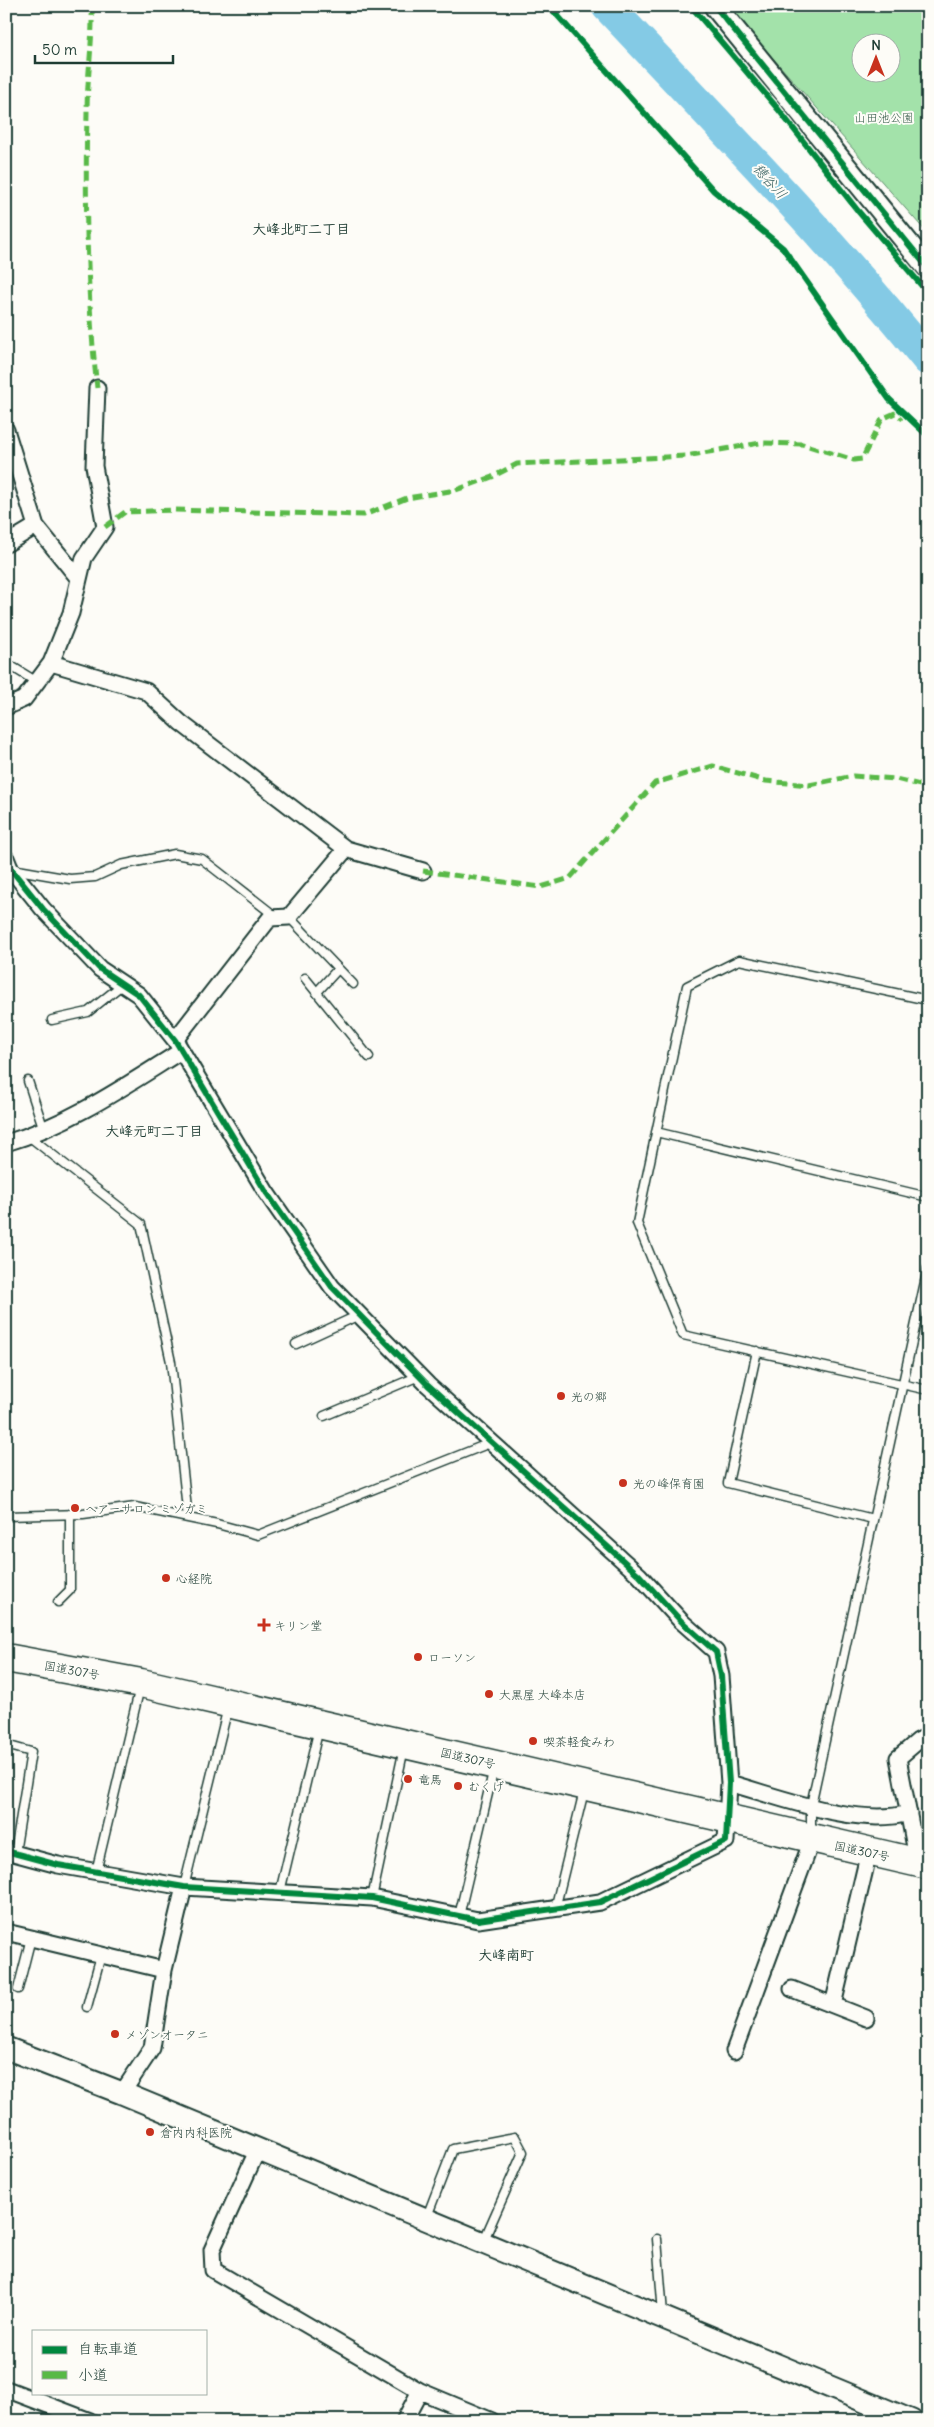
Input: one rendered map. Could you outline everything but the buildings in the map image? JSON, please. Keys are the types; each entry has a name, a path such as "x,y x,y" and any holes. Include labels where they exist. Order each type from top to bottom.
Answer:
{"highway":[{"name":"国道307号","path":"6,1658 141,1683 728,1817 812,1840 923,1864"}],"street":[{"path":"715,6 928,268"},
{"path":"6,707 24,699 52,663 71,613 84,558 105,527 94,466 97,388"},
{"path":"6,430 36,526 79,579"},
{"path":"6,544 36,526"},
{"path":"52,663 146,691 181,724 346,849 423,871"},
{"path":"6,1143 37,1133 88,1109 178,1045 270,918 283,917 346,849"},
{"path":"8,863 43,909 100,969 139,995 178,1045 266,1192 332,1287 419,1376 490,1443 639,1575 681,1621 716,1652 721,1676 729,1783 726,1841 600,1902 478,1920 372,1898 184,1888 96,1872 10,1852"},
{"path":"923,1864 909,1813 898,1758 918,1741 928,1736"},
{"path":"729,1783 842,1814 894,1817 909,1813"},
{"path":"734,2050 812,1840"},
{"path":"833,2005 870,1852"},
{"path":"122,2093 152,2048 164,1970 184,1888"},
{"path":"6,1932 164,1970"},
{"path":"792,1989 866,2018"},
{"path":"6,2048 122,2093 257,2151 912,2421"},
{"path":"257,2151 212,2250 213,2270 420,2391 492,2421"},
{"path":"6,2389 90,2421"},
{"path":"404,2421 420,2391"}],"lane":[{"path":"6,663 37,682"},
{"path":"8,863 70,879 95,877 121,865 175,854 202,859 283,917 353,984"},
{"path":"928,1000 739,960 687,986 637,1223 683,1335 757,1350 928,1390"},
{"path":"317,992 338,969"},
{"path":"305,978 369,1056"},
{"path":"52,1020 88,1012 123,984"},
{"path":"28,1081 37,1133 141,1224 171,1362 188,1518"},
{"path":"656,1132 928,1197"},
{"path":"812,1840 811,1805 928,1268"},
{"path":"296,1344 359,1314"},
{"path":"757,1350 728,1483 873,1519"},
{"path":"324,1416 419,1376"},
{"path":"6,1516 70,1514 135,1506 258,1535 490,1443"},
{"path":"58,1602 70,1590 70,1514"},
{"path":"96,1872 141,1683"},
{"path":"184,1888 229,1703"},
{"path":"280,1892 320,1724"},
{"path":"372,1898 405,1743"},
{"path":"6,1745 31,1752 10,1852"},
{"path":"459,1916 495,1764"},
{"path":"555,1908 586,1785"},
{"path":"18,1989 31,1938"},
{"path":"87,2006 101,1955"},
{"path":"425,2220 453,2149 515,2137 523,2152 482,2244"},
{"path":"657,2239 663,2318"}],"green space":[{"name":"山田池公園","path":"727,6 928,6 928,234"}],"waterway":[{"name":"穂谷川","path":"607,6 811,224 928,360"}],"marked path":[{"path":"92,6 86,147 89,285 97,388"},
{"path":"105,527 125,512 174,510 364,515 407,498 456,490 492,477 517,464 686,456 760,443 802,444 854,460 862,459 882,419 895,413 903,419"},
{"path":"423,871 541,887 570,878 655,783 713,766 766,781 809,785 853,776 896,779 928,787"}],"cycle path":[{"path":"549,6 714,191 783,248 889,399 928,436"},
{"path":"691,6 778,109 858,211 928,293"},
{"path":"715,6 928,268"},
{"path":"6,858 10,868 43,909 100,969 139,995 175,1040 266,1192 332,1287 428,1385 639,1575 681,1621 716,1652 721,1676 729,1783 726,1841 600,1902 478,1920 372,1898 184,1887 58,1865 6,1851"}],"place":[{"name":"光の郷","path":"561,1396"},
{"name":"光の峰保育園","path":"623,1483"},
{"name":"ヘアーサロン ミゾガミ","path":"75,1508"},
{"name":"心経院","path":"166,1578"},
{"name":"キリン堂","path":"264,1625"},
{"name":"ローソン","path":"418,1657"},
{"name":"大黒屋 大峰本店","path":"489,1694"},
{"name":"喫茶軽食みわ","path":"533,1741"},
{"name":"竜馬","path":"408,1779"},
{"name":"むくげ","path":"458,1786"},
{"name":"メゾンオータニ","path":"115,2034"},
{"name":"倉内内科医院","path":"150,2132"}],"district":[{"name":"大峰北町二丁目","path":"301,229"},
{"name":"大峰元町二丁目","path":"154,1131"},
{"name":"大峰南町","path":"506,1955"}]}
